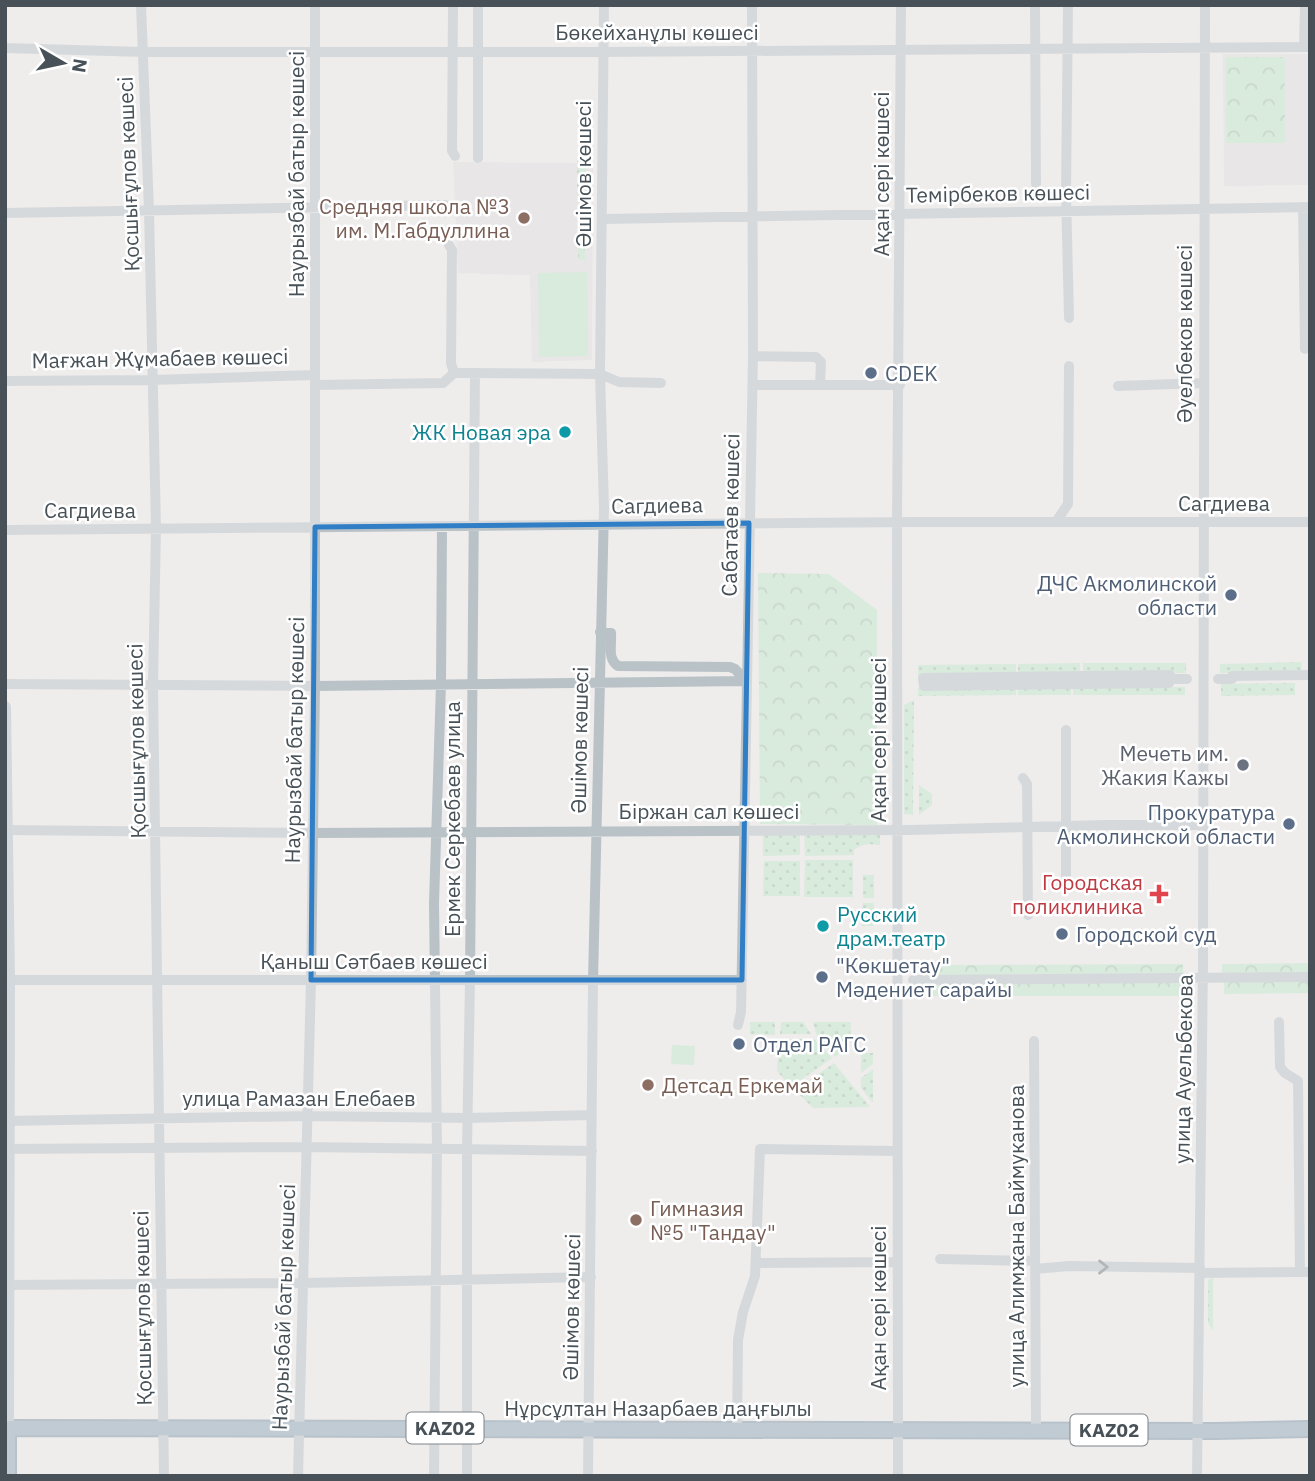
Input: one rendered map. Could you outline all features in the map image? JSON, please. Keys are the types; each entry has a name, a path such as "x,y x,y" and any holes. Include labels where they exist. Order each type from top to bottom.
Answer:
{"highway":[{"name":"Нұрсұлтан Назарбаев даңғылы","path":"6,1428 1310,1429"},
{"path":"6,1428 8,1476"}],"main road":[{"path":"5,707 6,1428"}],"street":[{"name":"Қосшығұлов көшесі","path":"141,5 149,210 156,528 153,685 164,1476"},
{"name":"Наурызбай батыр көшесі","path":"298,1476 311,980 315,687 315,5"},
{"path":"453,5 452,151 455,156"},
{"path":"478,5 478,158"},
{"name":"Әшімов көшесі","path":"588,1476 593,981 603,526 600,374 604,5"},
{"name":"Сабатаев көшесі","path":"738,1025 742,980 753,356 752,5"},
{"name":"Ақан сері көшесі","path":"898,1476 897,522 901,5"},
{"path":"1035,5 1036,184"},
{"path":"1068,5 1069,318"},
{"name":"Әуелбеков көшесі","path":"1202,662 1205,5"},
{"path":"1305,5 1307,47"},
{"name":"Бөкейханұлы көшесі","path":"5,48 144,52 604,52 1204,50 1307,47"},
{"path":"5,213 445,205"},
{"path":"1305,349 1306,207"},
{"name":"Темірбеков көшесі","path":"603,219 1306,207"},
{"path":"449,245 452,250 454,373"},
{"path":"753,356 818,358 821,362 820,385"},
{"path":"1056,522 1068,504 1069,366"},
{"name":"Мағжан Жұмабаев көшесі","path":"5,381 315,380 443,383 454,373 475,373 600,374 620,382 661,383"},
{"name":"Ермек Серкебаев улица","path":"467,1476 467,1118 475,373"},
{"path":"1118,386 1203,383"},
{"path":"752,385 900,386"},
{"name":"Сагдиева","path":"5,530 897,522 1310,522"},
{"name":"Ермек Серкебаев улица","path":"434,1476 437,1148 434,903 441,684 442,526"},
{"path":"600,632 611,633 612,663 618,666 730,667 746,681"},
{"name":"улица Ауельбекова","path":"1197,1476 1203,978 1202,662"},
{"path":"1218,679 1232,679 1232,682 1310,675"},
{"path":"1297,678 1310,681"},
{"path":"919,682 923,685 942,681 1150,680 1170,683 1170,679 1187,680"},
{"path":"5,684 315,687 746,681"},
{"path":"1066,730 1066,876"},
{"path":"1023,778 1027,784 1028,915"},
{"name":"Біржан сал көшесі","path":"6,830 313,833 897,830 1203,825"},
{"path":"913,980 1310,977"},
{"name":"Қаныш Сәтбаев көшесі","path":"7,980 742,980"},
{"path":"940,1259 1035,1265 1305,1272 1298,1081 1285,1073 1280,1066 1279,1022"},
{"name":"улица Алимжана Баймуканова","path":"1034,1041 1036,1430"},
{"name":"улица Рамазан Елебаев","path":"7,1121 160,1117 467,1118 592,1115"},
{"path":"7,1149 306,1147 592,1151"},
{"path":"737,1429 738,1340 743,1312 753,1287 760,1149 897,1151"},
{"path":"755,1263 896,1262"},
{"path":"7,1285 591,1277"}],"highlighted area":[{"path":"749,523 742,980 311,980 315,527"}],"shaded area":[{"path":"1223,54 1310,54 1310,185 1224,186"},
{"name":"Средняя школа №3 им. М.Габдуллина","path":"453,162 593,163 592,360 532,362 530,275 458,273"}],"green space":[{"path":"1226,57 1285,57 1285,143 1226,143"},
{"path":"577,160 586,163 586,200 577,200"},
{"path":"578,225 585,225 585,260 578,259"},
{"path":"587,272 588,356 539,357 538,273"},
{"path":"758,573 829,574 877,610 877,825 760,824"},
{"path":"1301,662 1302,672 1220,673 1220,664"},
{"path":"1080,663 1080,672 1018,673 1018,664"},
{"path":"1083,663 1186,663 1186,673 1083,672"},
{"path":"1016,664 1016,673 918,675 918,665"},
{"path":"1295,683 1295,695 1221,696 1221,684"},
{"path":"1016,687 1016,695 918,696 918,688"},
{"path":"1071,687 1071,695 1018,695 1018,688"},
{"path":"1073,687 1185,687 1185,695 1073,695"},
{"path":"914,700 913,815 904,814 904,705"},
{"path":"919,785 932,794 932,805 919,815"},
{"path":"880,833 880,845 860,846 854,850 854,855 805,856 804,834"},
{"path":"763,834 800,834 800,855 763,856"},
{"path":"805,860 853,860 853,897 804,897"},
{"path":"764,861 800,861 800,896 763,896"},
{"path":"863,875 874,875 874,898 863,898"},
{"path":"863,903 874,903 873,926 862,926"},
{"path":"1310,963 1310,975 1222,977 1222,964"},
{"path":"1183,964 1183,996 928,996 927,965"},
{"path":"1310,980 1310,993 1224,994 1224,981"},
{"path":"750,1022 775,1022 775,1035 750,1034"},
{"path":"781,1022 803,1022 811,1034 780,1034"},
{"path":"813,1022 851,1022 850,1046 835,1057 816,1034"},
{"path":"779,1039 814,1039 832,1058 791,1087 777,1071"},
{"path":"672,1045 695,1046 694,1065 671,1064"},
{"path":"861,1053 873,1053 873,1064 861,1073"},
{"path":"834,1063 870,1107 813,1108 795,1090"},
{"path":"873,1069 873,1103 861,1088 861,1078"},
{"path":"1213,1277 1213,1331 1208,1323 1208,1280"}],"place":[{"name":"Средняя школа №3 им. М.Габдуллина","path":"524,218"},
{"name":"CDEK","path":"871,373"},
{"name":"ЖК Новая эра","path":"565,432"},
{"name":"ДЧС Акмолинской области","path":"1231,595"},
{"name":"Мечеть им. Жакия Кажы","path":"1243,765"},
{"name":"Прокуратура Акмолинской области","path":"1289,824"},
{"name":"Городская поликлиника","path":"1159,894"},
{"name":"Русский драм.театр","path":"823,926"},
{"name":"Городской суд","path":"1062,934"},
{"name":"\"Көкшетау\" Мәдениет сарайы","path":"822,977"},
{"name":"Отдел РАГС","path":"739,1044"},
{"name":"Детсад Еркемай","path":"648,1085"},
{"name":"Гимназия №5 \"Тандау\"","path":"636,1220"}]}
